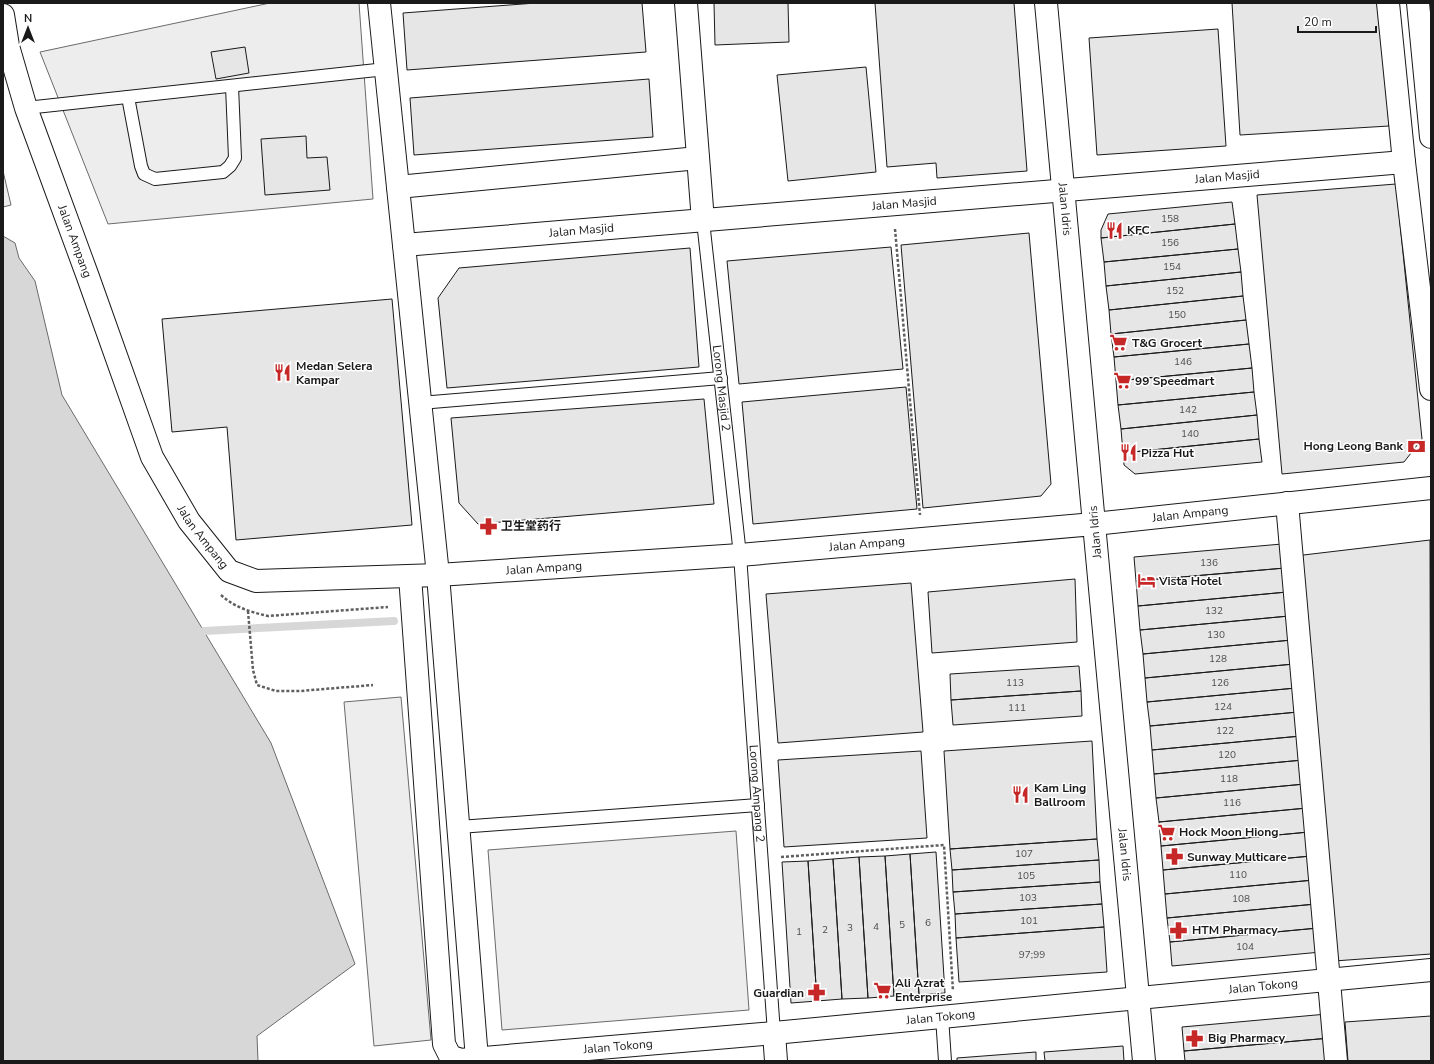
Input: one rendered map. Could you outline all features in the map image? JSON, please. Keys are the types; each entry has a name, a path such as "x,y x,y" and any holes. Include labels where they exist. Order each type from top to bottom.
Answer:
{"main road":[{"path":"379,3 438,575 477,1059"},
{"path":"686,3 703,220"},
{"name":"Jalan Idris","path":"1046,3 1144,1061"},
{"path":"1388,3 1404,162 1431,389"},
{"path":"1418,3 1431,137"},
{"name":"Jalan Ampang","path":"3,15 6,46 26,108 152,457 189,521 229,571 256,581 438,575 740,555 1094,524 1431,488"},
{"path":"398,187 698,158"},
{"name":"Jalan Masjid","path":"404,245 1404,162"},
{"path":"1287,503 1336,1061"},
{"name":"Jalan Tokong","path":"410,576 444,1044 450,1056 460,1060 568,1056 774,1033 1431,970"},
{"path":"774,1033 776,1061"}],"lane":[{"path":"26,108 386,69"},
{"path":"128,97 141,166 144,174 155,179 223,172 230,166 235,158 232,86"},
{"name":"Lorong Masjid 2","path":"703,220 740,555"},
{"path":"420,403 721,378"},
{"name":"Lorong Ampang 2","path":"740,555 774,1033"},
{"path":"459,827 758,805"},
{"path":"945,1061 948,1016"}],"path":[{"path":"892,205 922,539"},
{"path":"248,611 250,647 253,670 257,685 276,692 300,692 373,685"},
{"path":"762,858 944,845 948,1016"}],"shaded area":[{"path":"270,3 359,3 373,199 108,224 40,52"},
{"path":"3,171 11,205 3,207"},
{"path":"3,236 15,243 19,258 35,281 62,395 271,743 355,964 257,1036 258,1061 3,1061"},
{"path":"401,697 431,1040 374,1046 344,702"},
{"path":"736,831 749,1010 502,1030 488,850"}],"building":[{"path":"536,3 642,3 646,52 407,70 403,13"},
{"path":"714,3 788,3 789,42 715,45"},
{"path":"875,3 1014,3 1027,171 937,178 936,163 887,167"},
{"path":"1232,3 1381,3 1389,126 1240,135"},
{"path":"1218,29 1226,146 1097,155 1089,38"},
{"path":"245,47 249,73 216,79 211,52"},
{"path":"866,67 876,172 788,181 777,75"},
{"path":"649,79 653,137 414,155 410,98"},
{"path":"306,136 307,158 327,157 330,190 265,195 261,139"},
{"path":"1396,184 1422,439 1404,462 1282,474 1257,195"},
{"path":"1232,202 1235,224 1101,238 1101,230 1108,214"},
{"path":"1235,224 1238,249 1104,262 1101,238"},
{"path":"1029,233 1051,484 1041,496 923,508 901,245"},
{"path":"891,247 903,369 739,384 727,261"},
{"path":"690,248 699,367 447,388 438,298 459,268"},
{"path":"1238,249 1241,272 1106,286 1104,262"},
{"path":"1241,272 1243,296 1109,310 1106,286"},
{"path":"1243,296 1246,320 1111,334 1109,310"},
{"name":"Medan Selera Kampar","path":"392,299 412,525 236,540 227,427 172,432 162,319"},
{"path":"1246,320 1249,344 1114,357 1111,334"},
{"path":"1249,344 1252,368 1116,381 1114,357"},
{"path":"1252,368 1254,392 1118,405 1116,381"},
{"path":"906,387 917,509 753,524 742,402"},
{"path":"1254,392 1257,415 1121,429 1118,405"},
{"path":"704,399 714,504 478,524 459,503 451,418"},
{"path":"1257,415 1259,439 1123,453 1121,429"},
{"path":"1259,439 1262,462 1135,474 1124,465 1123,453"},
{"path":"1430,540 1431,954 1334,961 1295,556"},
{"path":"1282,544 1285,568 1136,581 1134,557"},
{"path":"1285,568 1287,592 1138,606 1136,581"},
{"path":"1075,579 1077,642 932,653 928,592"},
{"path":"911,583 923,732 778,743 766,594"},
{"path":"1287,592 1289,616 1140,630 1138,606"},
{"path":"1289,616 1292,640 1143,654 1140,630"},
{"path":"1292,640 1294,664 1145,678 1143,654"},
{"path":"1294,664 1296,688 1147,702 1145,678"},
{"path":"1079,666 1081,691 951,700 950,674"},
{"path":"1296,688 1298,712 1150,726 1147,702"},
{"path":"1081,691 1082,716 953,725 951,700"},
{"path":"1298,712 1301,736 1152,750 1150,726"},
{"path":"1301,736 1303,760 1154,774 1152,750"},
{"name":"Kam Ling Ballroom","path":"1092,741 1097,839 950,849 944,751"},
{"path":"921,751 927,838 784,847 778,760"},
{"path":"1303,760 1305,784 1156,798 1154,774"},
{"path":"1305,784 1307,808 1159,822 1156,798"},
{"path":"1307,808 1309,832 1161,846 1159,822"},
{"path":"1309,832 1311,856 1163,870 1161,846"},
{"path":"1097,839 1099,860 952,870 950,849"},
{"path":"936,852 945,993 919,995 910,854"},
{"path":"910,854 919,995 894,996 885,856"},
{"path":"885,856 894,996 868,998 859,857"},
{"path":"1311,856 1314,880 1165,894 1163,870"},
{"path":"859,857 868,998 842,999 833,859"},
{"path":"833,859 842,999 817,1001 808,861"},
{"path":"1099,860 1100,882 953,892 952,870"},
{"path":"808,861 817,1001 791,1003 782,862"},
{"path":"1314,880 1316,904 1167,918 1165,894"},
{"path":"1100,882 1102,904 955,914 953,892"},
{"path":"1102,904 1104,927 956,938 955,914"},
{"path":"1316,904 1318,928 1170,942 1167,918"},
{"path":"1104,927 1107,972 959,982 956,938"},
{"path":"1318,928 1321,952 1172,966 1170,942"},
{"path":"1327,1014 1330,1038 1184,1051 1182,1027"},
{"path":"1431,1016 1431,1061 1348,1061 1345,1022"},
{"path":"1330,1038 1332,1061 1185,1061 1184,1051"},
{"path":"1123,1046 1124,1061 1045,1061 1044,1052"},
{"path":"1036,1052 1036,1061 957,1061 957,1058"}],"waterway":[{"path":"204,631 394,621"}],"place":[{"name":"KFC","path":"1114,230"},
{"name":"T&G Grocert","path":"1119,343"},
{"name":"Medan Selera Kampar","path":"283,373"},
{"name":"99 Speedmart","path":"1122,381"},
{"name":"Hong Leong Bank","path":"1416,446"},
{"name":"Pizza Hut","path":"1128,453"},
{"name":"卫生堂药行","path":"488,526"},
{"name":"Vista Hotel","path":"1146,581"},
{"name":"Kam Ling Ballroom","path":"1021,795"},
{"name":"Hock Moon Hiong","path":"1166,832"},
{"name":"Sunway Multicare","path":"1174,857"},
{"name":"HTM Pharmacy","path":"1179,930"},
{"name":"Ali Azrat Enterprise","path":"882,990"},
{"name":"Guardian","path":"817,993"},
{"name":"Big Pharmacy","path":"1195,1038"}]}
